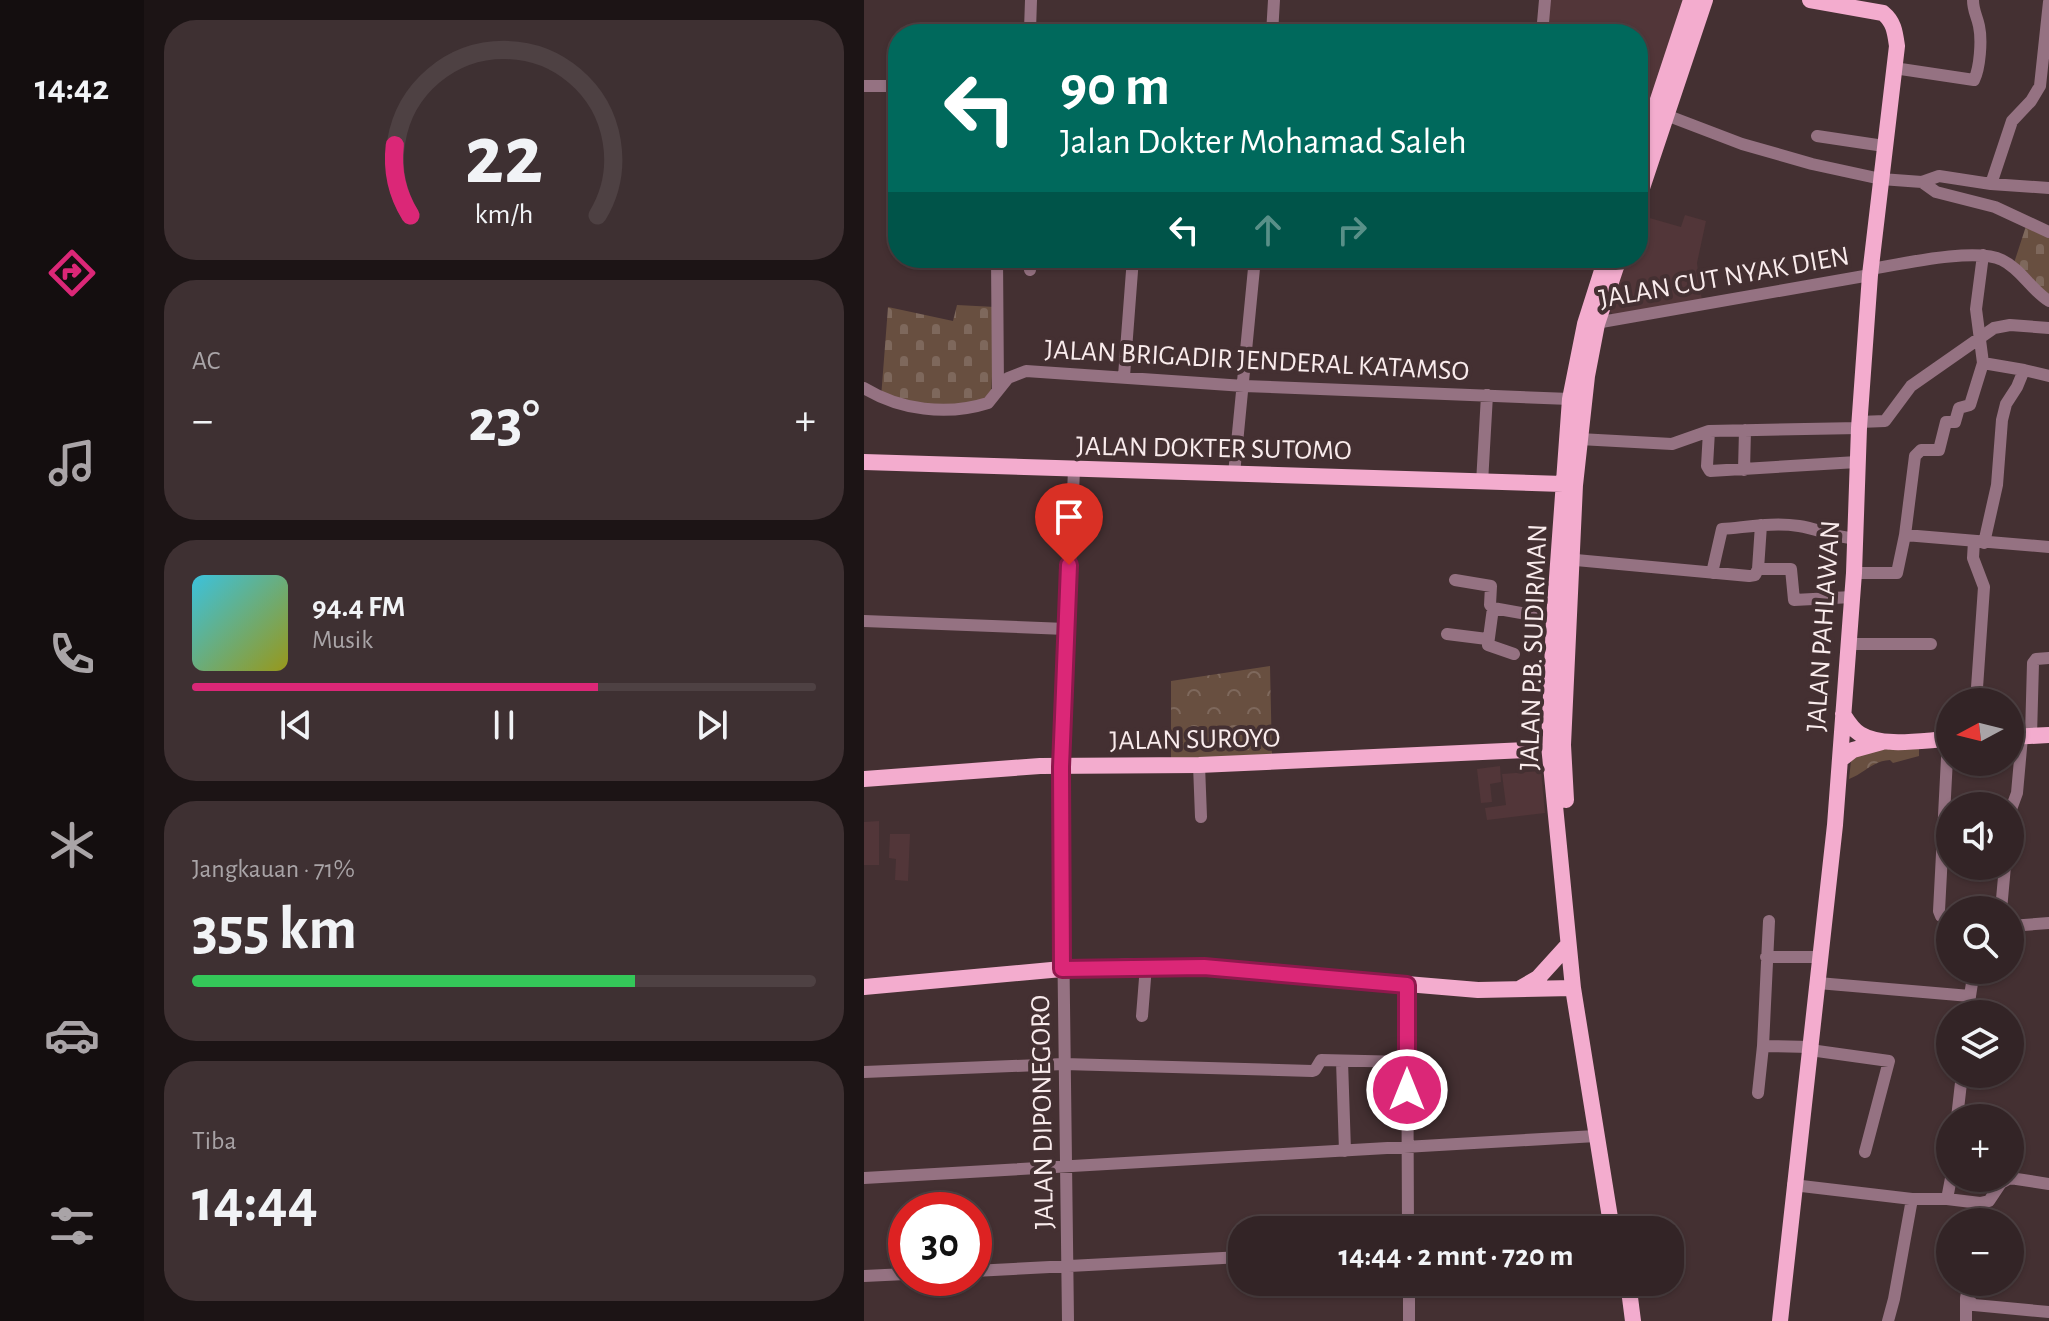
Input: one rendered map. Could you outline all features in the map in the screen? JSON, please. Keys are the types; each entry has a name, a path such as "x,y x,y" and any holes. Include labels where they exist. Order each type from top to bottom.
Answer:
{"main road":[{"path":"1648,161 1691,0"},
{"path":"1648,138 1705,0"},
{"name":"JALAN PAHLAWAN","path":"1780,1321 1840,760 1871,272 1897,46 1895,29 1885,6 1810,0"},
{"name":"JALAN P.B. SUDIRMAN","path":"1565,559 1563,484 1570,399 1604,268"},
{"name":"JALAN P.B. SUDIRMAN","path":"1610,1216 1596,1136 1578,988 1556,750 1565,559 1591,324 1615,268"},
{"name":"JALAN DOKTER SUTOMO","path":"864,462 1563,484"},
{"path":"1843,714 1859,733 1888,741"},
{"path":"2024,737 2049,735"},
{"path":"1840,760 1853,750 1888,741 1936,739"},
{"name":"JALAN SUROYO","path":"864,779 1061,767 1199,765 1527,750"},
{"name":"JALAN P.B. SUDIRMAN","path":"1564,833 1568,945 1618,1216"},
{"path":"1518,990 1538,978 1568,945"},
{"path":"864,987 1062,969 1146,966 1204,967 1407,985 1518,990 1578,988"},
{"path":"1621,1296 1625,1321"},
{"path":"1630,1296 1633,1321"}],"street":[{"path":"1030,24 1031,0"},
{"path":"1273,24 1274,0"},
{"path":"1543,24 1545,0"},
{"path":"1894,68 1974,80 1980,36 1970,0"},
{"path":"1991,184 2012,121 2044,86 2049,2"},
{"path":"864,86 888,86"},
{"path":"1648,106 1742,144 1881,179 1922,182 1939,176 2049,188"},
{"path":"1817,136 1884,146"},
{"path":"1922,182 1936,192 1995,207 2049,232"},
{"path":"1854,573 1897,573 1915,456 1921,450 1939,450 1946,422 1955,422 1959,408 1970,405 1983,363 1976,309 1983,255 2010,264 2049,301"},
{"name":"JALAN CUT NYAK DIEN","path":"1591,324 1960,256 1983,255"},
{"path":"997,268 999,383"},
{"path":"1124,376 1132,268"},
{"path":"1234,474 1254,268"},
{"path":"1579,439 1672,444 1709,431 1859,425 1885,421 1911,386 1994,328 2049,328"},
{"path":"1983,363 2049,376"},
{"path":"1976,688 1984,587 1973,558 1997,485 2006,404 2024,370"},
{"name":"JALAN BRIGADIR JENDERAL KATAMSO","path":"864,388 898,405 945,409 971,408 988,403 999,383 1026,371 1244,386 1570,399"},
{"path":"1482,483 1487,395"},
{"path":"1744,470 1745,430"},
{"path":"1709,431 1708,469 1715,472 1857,462"},
{"name":"JALAN DIPONEGORO","path":"1068,1321 1061,767 1074,470"},
{"path":"1565,559 1753,576 1758,569 1761,525"},
{"path":"1712,573 1720,531 1761,525 1795,525 1828,536 1855,538"},
{"path":"1905,535 2049,547"},
{"path":"1758,569 1793,570 1794,600 1852,597"},
{"path":"1455,580 1491,586 1490,605 1493,608 1488,645 1492,649 1514,654"},
{"path":"1493,608 1561,620"},
{"path":"864,621 1066,629"},
{"path":"1447,634 1487,639"},
{"path":"1847,644 1931,644"},
{"path":"2024,718 2033,663 2036,659 2049,658"},
{"name":"JALAN SUROYO","path":"1527,750 1556,750"},
{"path":"1199,765 1201,817"},
{"path":"1940,896 1947,776"},
{"path":"1758,1093 1769,921"},
{"path":"2024,925 2049,924"},
{"path":"1766,957 1821,957"},
{"path":"1142,1016 1146,966"},
{"path":"1818,983 1970,996"},
{"path":"1970,1000 1972,984"},
{"path":"1407,985 1408,1216"},
{"path":"1763,1046 1810,1049 1889,1061 1865,1152"},
{"path":"864,1072 1064,1064 1299,1071 1315,1070 1321,1060 1407,1062"},
{"path":"1342,1061 1345,1151"},
{"path":"864,1178 1596,1136"},
{"path":"1793,1185 1912,1199 1980,1203 1989,1201 2001,1183 2010,1178 2049,1184"},
{"path":"1947,1199 1948,1192"},
{"path":"1888,1321 1912,1199"},
{"path":"1979,1208 1980,1203"},
{"path":"992,1270 1228,1258"},
{"path":"864,1276 888,1275"},
{"path":"1409,1296 1409,1321"},
{"path":"1966,1298 1974,1305 2049,1312"},
{"path":"1966,1298 1966,1321"}],"shaded area":[{"path":"1550,0 1684,0 1652,98 1648,98 1648,24 1548,24"},
{"path":"1685,215 1706,221 1697,263 1702,301 1616,319 1608,308 1622,268 1648,268 1648,218 1681,227"},
{"path":"1500,766 1501,782 1490,784 1492,802 1481,803 1477,769"},
{"path":"1541,771 1545,813 1487,820 1485,808 1506,805 1502,774"},
{"path":"879,821 879,865 864,865 864,822"},
{"path":"890,834 910,834 908,881 895,880 896,859 889,858"}],"green space":[{"path":"2027,223 2049,237 2049,296 2014,263"},
{"path":"957,305 995,307 991,399 937,409 881,398 888,307 953,321"},
{"path":"1270,666 1272,758 1171,762 1171,681"},
{"path":"1919,744 1919,756 1893,763 1890,760 1878,763 1849,779 1851,761 1863,749"}],"route":[{"path":"1069,565 1061,767 1062,969 1204,967 1407,985 1407,1090"}]}
